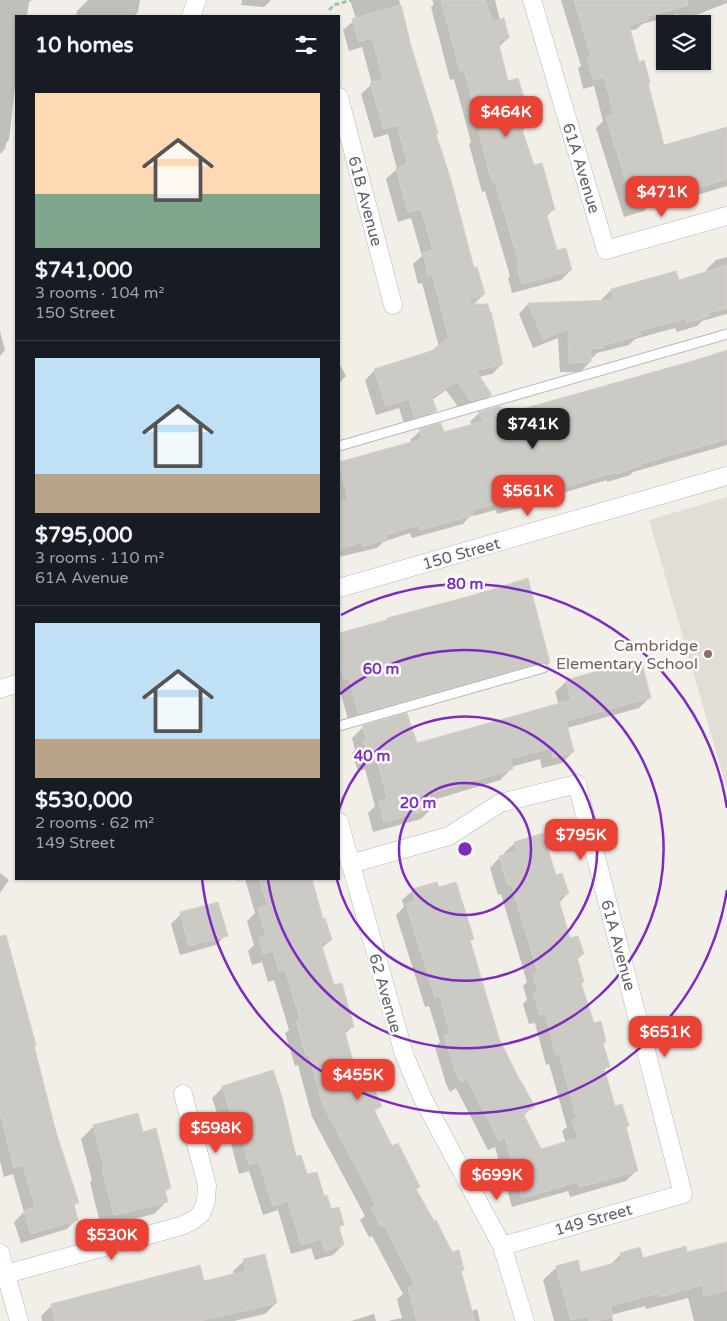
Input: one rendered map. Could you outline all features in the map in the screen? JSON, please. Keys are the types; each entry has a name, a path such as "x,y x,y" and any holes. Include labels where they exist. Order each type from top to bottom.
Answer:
{"street":[{"path":"192,15 197,0"},
{"name":"61A Avenue","path":"532,0 606,250 727,216"},
{"name":"61B Avenue","path":"340,101 393,305"},
{"name":"150 Street","path":"340,588 727,476"},
{"path":"0,689 15,684"},
{"name":"61A Avenue","path":"350,864 449,836 500,803 577,784 683,1194"},
{"name":"62 Avenue","path":"340,826 404,1054 423,1099 502,1246 526,1321"},
{"path":"6,1274 181,1226 201,1214 206,1201 207,1185 183,1094"},
{"name":"149 Street","path":"502,1246 683,1194"},
{"path":"0,1253 19,1321"}],"lane":[{"path":"340,446 727,334"},
{"path":"340,726 543,668"}],"path":[{"path":"329,10 334,5 352,0"}],"shaded area":[{"name":"Cambridge Elementary School","path":"727,497 727,789 649,520"}],"building":[{"path":"441,0 485,0 492,21 504,18 509,38 498,41 508,81 518,78 532,124 521,127 534,165 542,163 555,210 546,212 557,250 566,248 572,270 522,284 517,267 520,266 495,182 492,182 464,70 460,71"},
{"path":"574,0 687,0 688,5 648,16 648,20 629,25 639,62 644,60 664,145 727,127 727,179 694,189 691,180 652,192 655,201 634,208 606,117 614,115 604,77 593,80 587,57 591,56"},
{"path":"401,5 474,268 477,267 485,294 469,299 470,304 488,304 503,364 476,371 492,395 471,401 457,381 432,397 437,411 415,418 409,399 386,406 374,369 431,351 449,338 432,274 428,275 423,253 433,250 421,209 408,212 396,168 408,164 397,125 384,129 370,83 383,79 372,38 359,42 352,19"},
{"path":"727,265 727,308 708,313 709,316 686,323 685,319 639,331 641,335 604,345 604,348 591,349 591,362 569,363 568,329 543,339 528,303 614,300 611,289 676,271 679,280"},
{"path":"727,350 727,439 640,464 641,466 616,474 616,472 559,489 559,491 506,505 505,501 472,510 473,515 421,530 419,525 386,535 387,539 363,546 362,542 340,549 340,503 348,500 340,462 422,439 419,429 441,423 444,432 484,421 478,412 500,406 505,414"},
{"path":"528,578 550,663 541,662 359,714 349,678 344,679 340,665 340,633"},
{"path":"641,659 651,698 566,721 574,752 553,758 551,748 510,759 513,769 429,794 433,808 384,822 379,801 387,798 377,759 369,761 363,741 367,740 362,726 407,713 417,743 571,700 566,680"},
{"path":"543,833 556,875 562,873 569,894 558,897 570,938 578,936 584,954 577,957 584,982 581,983 594,1023 601,1021 606,1042 603,1043 610,1067 604,1068 615,1106 622,1104 629,1126 626,1127 638,1171 580,1187 578,1182 522,1198 505,1137 499,1141 467,1079 460,1082 456,1073 444,1036 450,1034 440,996 435,998 406,904 415,901 412,889 437,882 439,887 456,882 474,939 470,940 499,1038 535,1107 523,1113 541,1149 578,1138 572,1120 577,1118 559,1054 556,1055 545,1013 540,1015 533,993 538,991 533,974 538,973 511,884 508,885 499,856 517,851 514,842"},
{"path":"259,880 312,880 323,919 325,918 332,940 321,943 334,985 342,983 354,1027 344,1029 355,1068 364,1065 382,1106 374,1110 392,1146 398,1143 420,1187 416,1189 434,1221 436,1220 452,1252 459,1250 464,1270 461,1271 475,1321 417,1321 408,1287 415,1285 384,1225 381,1227 371,1208 376,1205 323,1105 309,1055 306,1055 296,1021 300,1019 285,969 279,971 273,951 263,954 259,938 266,936 258,908 268,906"},
{"path":"218,902 228,936 189,946 180,912"},
{"path":"6,935 36,1045 34,1046 56,1132 79,1203 74,1204 78,1220 31,1234 24,1211 35,1207 23,1165 14,1168 0,1111 0,936"},
{"path":"273,1070 282,1097 296,1156 301,1155 307,1174 317,1172 324,1196 327,1195 331,1209 339,1207 344,1225 339,1226 344,1245 325,1251 321,1239 301,1245 288,1201 273,1206 259,1162 249,1165 238,1123 234,1124 222,1086"},
{"path":"138,1113 143,1132 156,1128 171,1188 165,1190 168,1202 114,1215 93,1125"},
{"path":"727,1242 727,1290 704,1296 702,1285 660,1297 659,1293 610,1306 613,1317 589,1321 587,1316 571,1320 556,1266 578,1260 581,1272 622,1261 620,1253 640,1247 643,1258 686,1246 687,1252"},
{"path":"265,1254 277,1303 200,1321 55,1321 51,1304 200,1265 204,1281 246,1271 243,1259"}],"place":[{"name":"Cambridge Elementary School","path":"708,654"}]}
